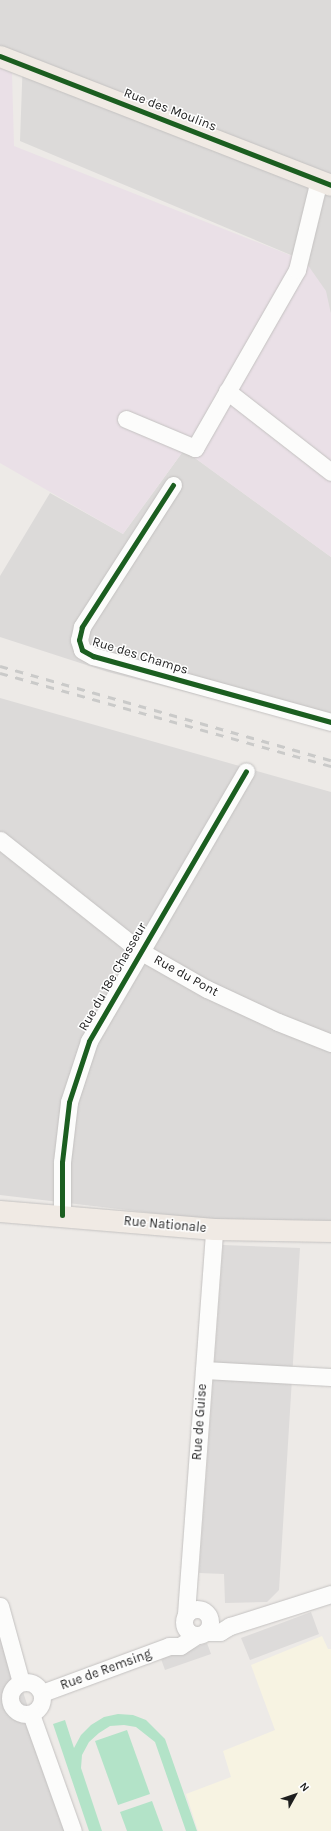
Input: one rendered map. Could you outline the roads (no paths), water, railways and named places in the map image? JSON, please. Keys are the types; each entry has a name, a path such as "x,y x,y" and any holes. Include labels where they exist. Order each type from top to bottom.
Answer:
{"main road":[{"name":"Rue des Moulins","path":"0,56 325,182"},
{"name":"Rue Nationale","path":"0,1211 62,1215 214,1229 331,1231"}],"street":[{"path":"126,419 195,448 297,270 325,182"},
{"path":"227,391 331,472"},
{"name":"Rue des Champs","path":"173,485 82,627 79,640 82,650 93,656 331,722"},
{"name":"Rue du 18e Chasseur","path":"62,1215 62,1162 69,1102 89,1041 140,951 246,772"},
{"name":"Rue du Pont","path":"0,840 140,951 207,989 278,1022 331,1043"},
{"name":"Rue de Guise","path":"197,1625 204,1370 214,1229"},
{"path":"204,1370 331,1377"},
{"path":"197,1625 220,1632 230,1626 331,1594"},
{"path":"0,1606 21,1682"},
{"name":"Rue de Remsing","path":"42,1693 169,1646 197,1625"},
{"path":"21,1682 34,1684 42,1693 41,1706 31,1714 19,1712 5,1704 12,1690 21,1682"},
{"path":"31,1714 73,1831"}],"railway":[{"path":"0,666 331,760"},
{"path":"0,673 331,766"}]}
